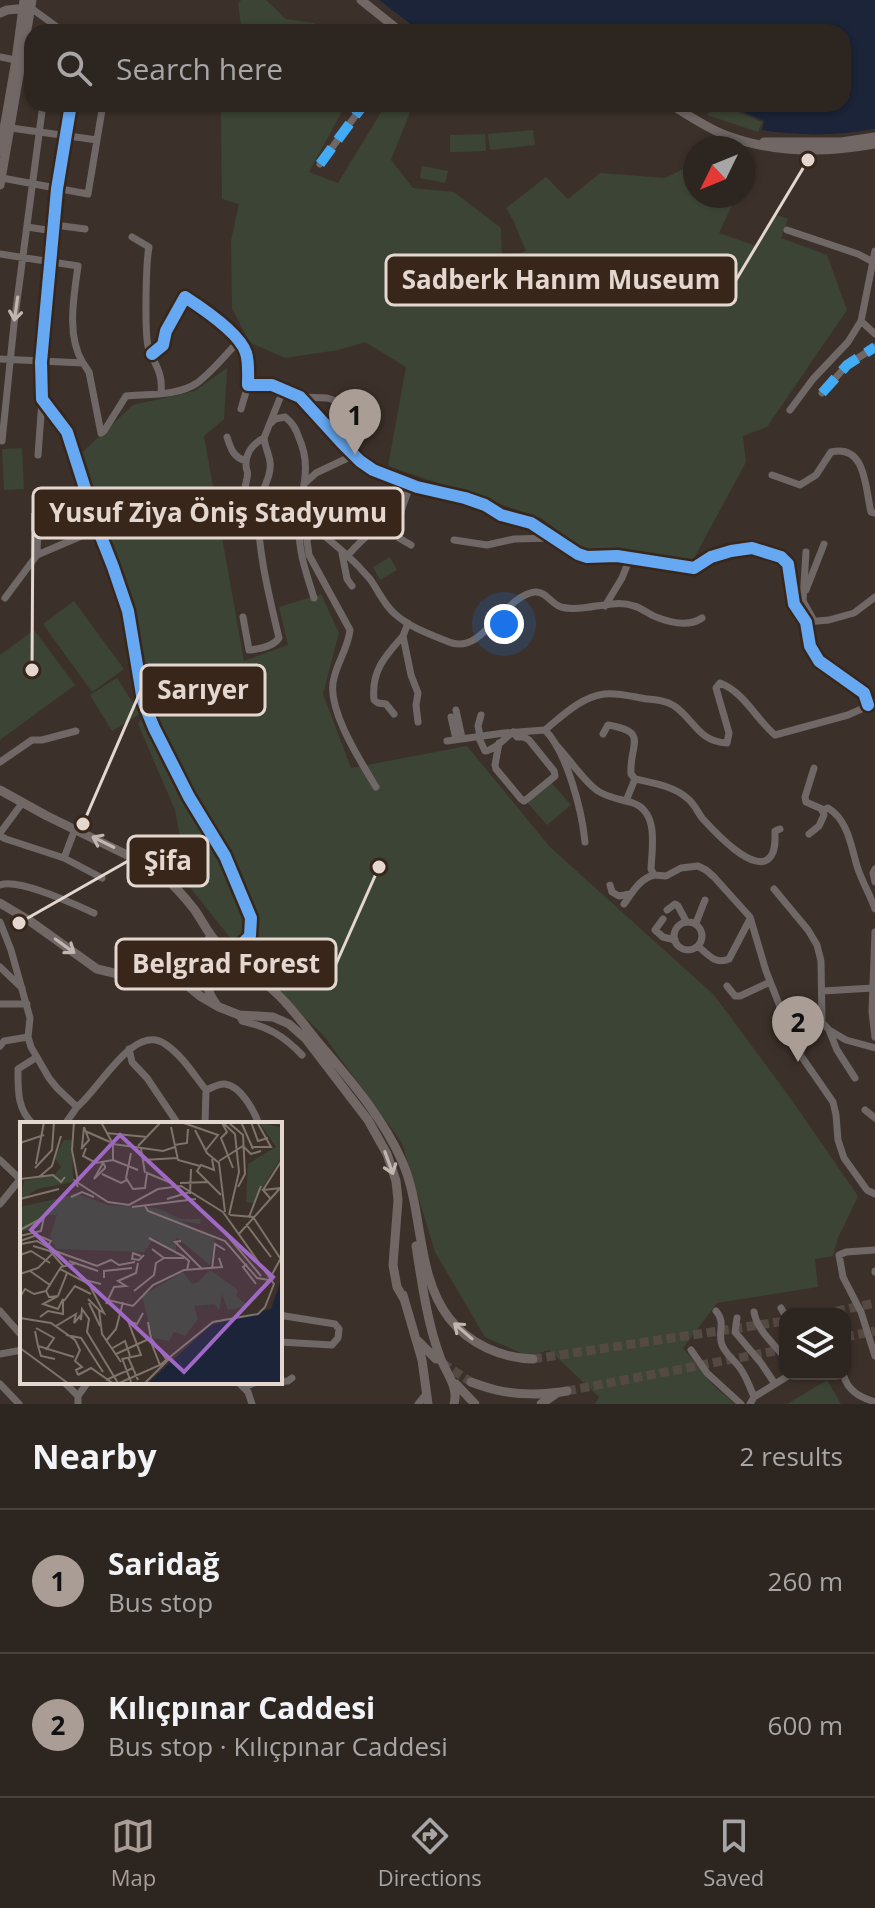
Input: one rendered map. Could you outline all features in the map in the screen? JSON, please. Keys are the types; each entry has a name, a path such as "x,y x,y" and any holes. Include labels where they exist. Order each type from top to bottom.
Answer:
{"main road":[{"path":"361,0 391,24"},
{"path":"0,13 28,4 27,24"},
{"path":"0,152 24,62"},
{"path":"684,112 716,131 774,148 875,146"},
{"path":"1,181 5,126"},
{"path":"757,143 841,142 875,137"},
{"path":"0,790 156,869 195,911 215,950 213,958 191,973 160,969 118,974 97,969 0,903"},
{"path":"204,926 217,943 291,1008 381,1121 410,1182 430,1283 435,1297 452,1321 470,1339 490,1350 521,1359 533,1359"},
{"path":"219,1007 208,990 207,978 212,971 217,967 229,966 257,976"},
{"path":"171,972 219,1007 239,1015 273,1017 289,1024 315,1050 368,1120 387,1154 396,1181 398,1200 394,1252 426,1380 428,1404"},
{"path":"416,1216 415,1239 429,1320 456,1393 454,1404"},
{"path":"416,1339 436,1359"},
{"path":"447,1371 475,1404"},
{"path":"471,1382 496,1390 562,1392 541,1404"}],"street":[{"path":"28,4 56,24"},
{"path":"0,57 24,62"},
{"path":"2,441 42,112"},
{"path":"38,455 41,362 57,189 70,112"},
{"path":"1,181 88,194 102,112"},
{"path":"320,164 358,112"},
{"path":"5,126 97,140"},
{"path":"27,227 85,229"},
{"path":"787,230 858,254 874,265"},
{"path":"132,237 149,247 146,299 148,345 161,376 161,393"},
{"path":"790,410 813,379 848,342 861,321 875,251"},
{"path":"0,254 78,266 74,345 89,372 101,433 126,396 161,393 196,383 239,341"},
{"path":"152,354 163,345 166,331 185,297 217,320 239,341 246,353 248,385 241,409"},
{"path":"861,321 875,334"},
{"path":"822,393 847,365 875,347"},
{"path":"0,359 83,363"},
{"path":"248,385 272,385 300,397 354,455 373,470 485,505 501,515 531,523 578,554 587,557 617,556 694,568 711,557 731,551 752,548 768,552 781,557 788,564 794,604 810,621 829,620 854,613 875,597"},
{"path":"243,617 249,650 278,641 267,583 259,500 270,468 264,438 284,388"},
{"path":"300,397 327,398 362,409"},
{"path":"42,399 67,432 128,611 143,701 189,797 225,856 251,918 250,936 231,955"},
{"path":"270,424 275,419 285,417 295,428 305,450 307,461 299,521 300,555 314,598"},
{"path":"227,437 232,453 246,461"},
{"path":"264,438 248,453 248,474 241,506 243,518 245,521 259,522 299,521"},
{"path":"772,475 800,485 816,475 831,452 851,453 861,463 871,512 875,513"},
{"path":"304,484 316,473 354,455"},
{"path":"304,484 311,526 307,541 309,555 350,630 334,678 331,691 333,702 356,755 376,787"},
{"path":"397,528 411,484"},
{"path":"345,554 371,532 391,522 396,523 399,538 411,545"},
{"path":"37,555 38,524"},
{"path":"311,526 370,580 394,614 461,645 483,633 524,596 539,592 559,607 632,605 655,617 682,623 694,624 702,618"},
{"path":"5,598 37,555 98,529"},
{"path":"454,540 487,545 514,539 555,537"},
{"path":"803,595 824,544"},
{"path":"454,713 455,739 545,730 585,700 604,694 664,702 677,707 708,738 727,743 729,733 716,688 720,683 742,697 775,735 848,715 871,704 864,693 819,661 810,646 810,621 803,601 806,552"},
{"path":"345,554 347,579 352,586"},
{"path":"605,606 630,558"},
{"path":"394,714 386,704 374,700 373,687 382,661 403,636 408,623"},
{"path":"403,636 418,693 418,722"},
{"path":"481,715 479,736 485,751 513,732"},
{"path":"603,734 608,725 633,733 630,766 635,779 685,796 717,834 744,857 756,861 767,860 774,848 775,831 780,829"},
{"path":"545,730 598,791 641,806 647,813 654,875"},
{"path":"0,762 32,740 76,731"},
{"path":"499,743 496,769 524,801 555,776 529,740 517,737 513,732"},
{"path":"556,745 576,794 585,842"},
{"path":"814,768 805,797 806,802 822,811"},
{"path":"626,801 635,779"},
{"path":"23,802 0,834 64,858 102,878"},
{"path":"822,811 831,809 848,834 857,869 875,909"},
{"path":"809,834 822,821 822,811"},
{"path":"64,858 75,829"},
{"path":"624,904 646,877 666,876 681,868 698,866 725,888 750,919 770,982 797,1050 833,1102 838,1140 844,1158 867,1190 875,1194"},
{"path":"875,869 875,882"},
{"path":"0,885 21,886 94,913"},
{"path":"610,885 612,892 619,896 632,893"},
{"path":"866,886 875,893"},
{"path":"774,889 817,945 823,991 822,1022 846,1040 875,1048"},
{"path":"696,923 705,900"},
{"path":"667,910 675,904 686,921"},
{"path":"663,919 655,930 663,937 675,940 682,948 691,950 698,946 702,931 696,923 686,921 675,930 675,940"},
{"path":"698,946 714,960 726,961 750,919"},
{"path":"0,922 27,1004 30,1018 28,1037 57,1088 77,1107"},
{"path":"875,932 872,1012 875,1037"},
{"path":"0,967 23,989"},
{"path":"727,986 735,996 740,996 770,982"},
{"path":"823,991 873,988"},
{"path":"0,1004 27,1004"},
{"path":"239,1015 242,1021 267,1027 291,1042 302,1055"},
{"path":"788,1028 807,1021 822,1022"},
{"path":"829,1030 837,1050 855,1078"},
{"path":"1,1042 28,1037"},
{"path":"66,1122 129,1049 150,1038 163,1042 177,1053 206,1090 205,1122"},
{"path":"129,1049 132,1062 147,1078 177,1122"},
{"path":"31,1122 20,1105 18,1069 37,1057"},
{"path":"206,1090 221,1083 230,1085 246,1099 258,1122"},
{"path":"865,1110 875,1118"},
{"path":"0,1160 20,1177"},
{"path":"0,1204 20,1179"},
{"path":"875,1250 839,1255 843,1277 861,1312 875,1356"},
{"path":"0,1311 20,1334"},
{"path":"716,1311 723,1325 722,1346 739,1366 752,1400 781,1380"},
{"path":"754,1312 760,1329 779,1351"},
{"path":"282,1315 335,1324 339,1329 338,1338 332,1345 282,1342"},
{"path":"737,1318 735,1332 775,1384"},
{"path":"0,1354 20,1350"},
{"path":"691,1350 707,1373 741,1404"},
{"path":"282,1382 292,1378"},
{"path":"845,1380 852,1391 875,1402"},
{"path":"0,1384 19,1404"},
{"path":"66,1384 78,1400"},
{"path":"241,1384 252,1404"},
{"path":"418,1404 427,1393"}],"green space":[{"path":"241,0 266,0 286,19 315,24 241,24 238,4"},
{"path":"221,112 342,112 309,172 338,183 381,112 410,112 391,160 413,188 454,192 501,228 502,259 526,251 506,208 546,177 568,199 600,173 665,178 683,169 683,208 731,208 719,233 756,246 776,215 788,219 781,238 827,255 847,310 767,427 743,436 746,462 693,560 583,549 541,518 388,466 406,367 365,342 338,350 285,358 249,342 232,308 231,240 239,204 222,199"},
{"path":"709,112 738,112 762,122 758,132 707,115"},
{"path":"533,130 535,145 490,150 488,134"},
{"path":"485,134 486,151 450,152 450,135"},
{"path":"422,166 448,171 445,183 420,178"},
{"path":"227,368 224,419 204,436 244,661 288,645 279,607 321,594 339,633 323,694 351,768 467,746 550,847 714,995 858,1196 833,1256 815,1259 818,1287 717,1303 683,1348 713,1385 735,1404 595,1404 599,1397 549,1350 528,1356 485,1337 435,1252 402,1143 324,1036 251,964 189,886 175,810 138,724 154,698 137,636 75,459 133,405 195,391"},
{"path":"22,448 24,489 4,490 2,449"},
{"path":"390,557 397,570 380,580 373,567"},
{"path":"74,601 124,669 92,692 43,624"},
{"path":"34,630 75,685 0,740 0,655"},
{"path":"117,678 140,714 112,731 90,695"},
{"path":"550,781 571,805 547,825 526,801"},
{"path":"827,1380 841,1404 787,1404"}],"water":[{"path":"379,0 875,0 875,129 833,134 776,132 762,130 764,121 744,112 851,112 851,24 410,24"}],"tunnel":[{"path":"851,1308 875,1303"},
{"path":"533,1359 779,1322"},
{"path":"851,1336 875,1331"},
{"path":"567,1391 779,1350"},
{"path":"442,1363 471,1382"}],"marked path":[{"path":"320,164 358,112"},
{"path":"822,393 847,365 875,347"}],"cycle path":[{"path":"70,112 57,189 41,362 42,399 67,432 128,611 143,701 189,797 225,856 251,918 250,936 231,955"},
{"path":"152,354 163,345 166,331 185,297 220,322 242,345 248,360 248,385 272,385 300,397 342,443 373,470 417,487 465,498 501,515 531,523 587,557 617,556 694,568 711,557 752,548 781,557 788,564 794,604 806,622 810,646 819,661 864,693 868,705"}],"place":[{"name":"Sadberk Hanım Museum","path":"808,160"},
{"name":"Saridağ","path":"355,455"},
{"name":"Yusuf Ziya Öniş Stadyumu","path":"32,670"},
{"name":"Sarıyer","path":"83,824"},
{"name":"Belgrad Forest","path":"379,867"},
{"name":"Şifa","path":"19,923"},
{"name":"Kılıçpınar Caddesi","path":"798,1062"}]}
